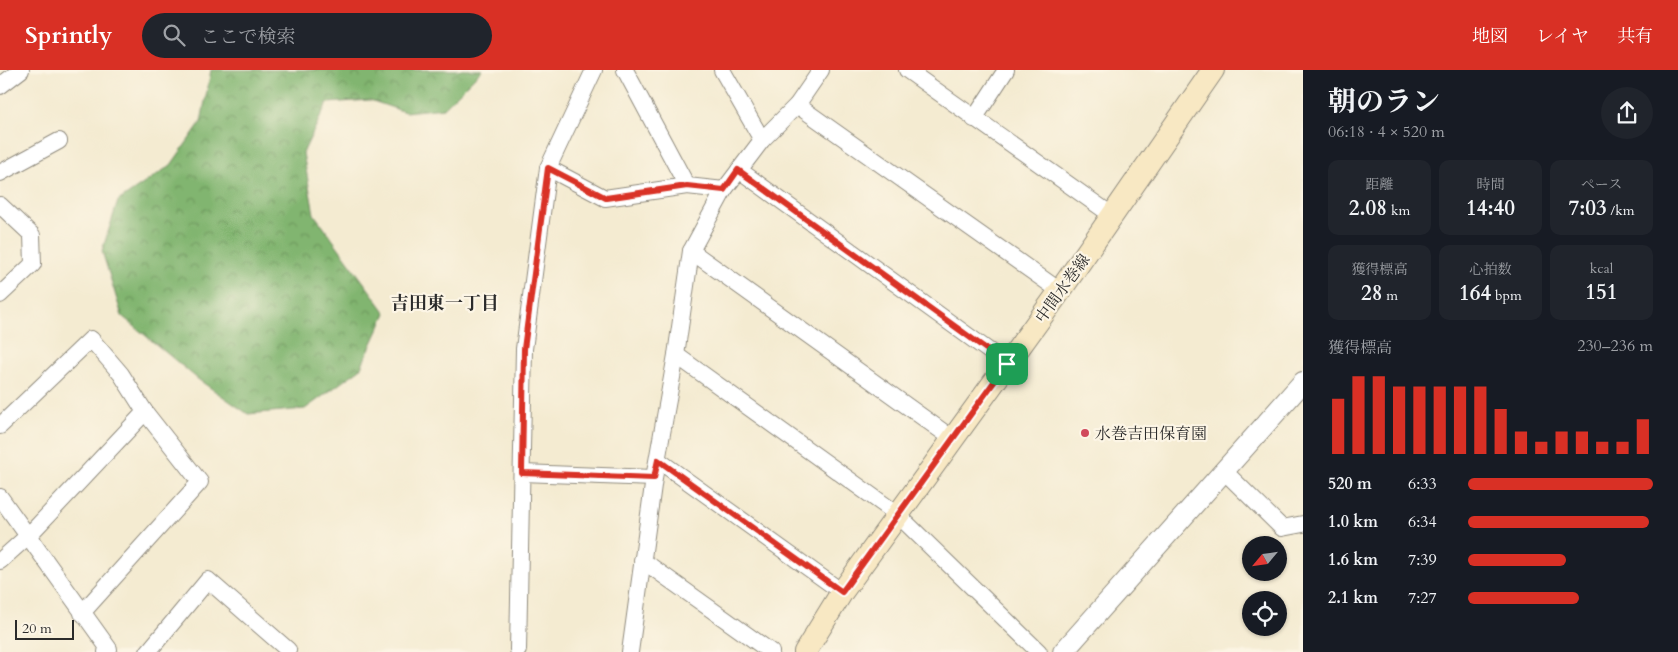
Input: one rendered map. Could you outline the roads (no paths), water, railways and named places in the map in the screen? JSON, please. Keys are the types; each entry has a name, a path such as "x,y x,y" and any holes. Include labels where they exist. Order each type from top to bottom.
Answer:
{"main road":[{"name":"中間水巻線","path":"805,652 842,592 1060,291 1213,70"}],"street":[{"path":"0,86 21,70"},
{"path":"518,650 524,349 548,168 594,70"},
{"path":"625,70 687,186"},
{"path":"722,70 762,140"},
{"path":"630,652 654,478 676,355 691,251 724,190 738,170 762,140 797,105 821,70"},
{"path":"907,70 1113,216"},
{"path":"974,119 1006,70"},
{"path":"797,105 1060,291"},
{"path":"0,173 59,141"},
{"path":"548,168 606,198 687,186 724,190"},
{"path":"738,170 1007,364"},
{"path":"0,205 32,236 32,264 0,295"},
{"path":"691,251 953,439"},
{"path":"0,426 91,339 121,374 145,412 200,482 82,613"},
{"path":"676,355 897,514 1039,652"},
{"path":"1062,652 1303,382"},
{"path":"0,561 29,535 145,412"},
{"path":"658,460 842,592"},
{"path":"1224,471 1282,528 1303,524"},
{"path":"522,473 654,478"},
{"path":"0,497 29,535 108,649 106,652"},
{"path":"642,560 772,652"},
{"path":"148,652 208,580 288,650 287,652"}],"place":[{"name":"水巻吉田保育園","path":"1085,433"}],"district":[{"name":"吉田東一丁目","path":"445,303"}]}
